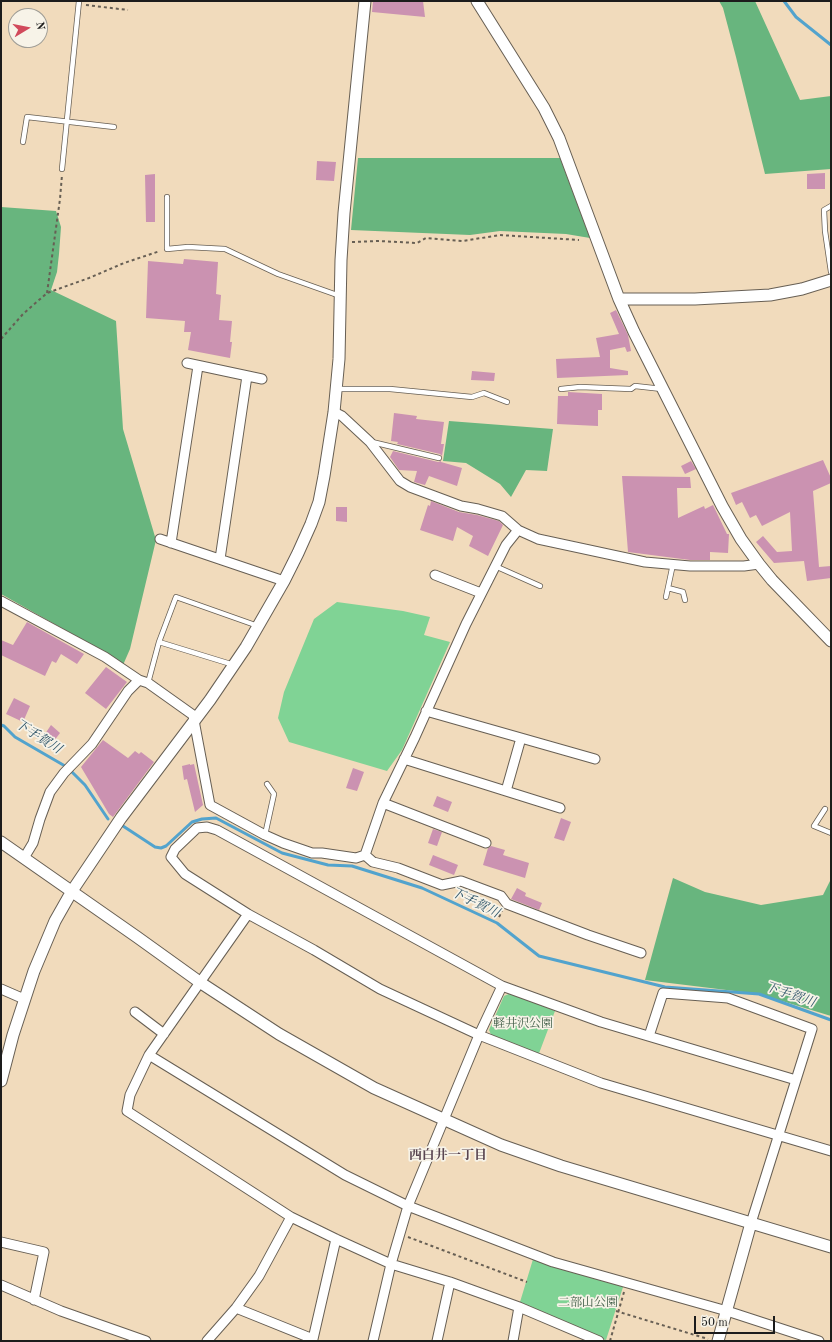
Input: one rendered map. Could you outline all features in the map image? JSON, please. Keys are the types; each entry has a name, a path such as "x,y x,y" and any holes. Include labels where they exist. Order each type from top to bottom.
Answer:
{"street":[{"path":"1,1081 2,1068 24,998 55,921 72,891 117,823 234,665 284,581 311,524 324,476 334,412 339,359 343,242 365,1"},
{"path":"477,1 544,108 559,138 619,299 722,506 741,539 759,564 772,580 831,641"},
{"path":"619,299 770,295 802,289 831,280"},
{"path":"188,363 262,380"},
{"path":"171,542 198,366"},
{"path":"220,559 247,376"},
{"path":"334,412 342,416 370,442 400,481 410,487 461,506 478,508 502,516 518,530 538,539 645,562 690,566 744,566 759,564"},
{"path":"365,856 383,803 481,593 506,545 518,530"},
{"path":"160,539 284,581"},
{"path":"435,575 481,593"},
{"path":"1,601 105,657 193,715 210,805 265,835 312,854 322,853 356,858 365,856 373,862 398,868 442,885 460,880 501,896 507,904 588,935 642,953"},
{"path":"24,858 33,843 50,792 71,766 92,744 128,691 144,682"},
{"path":"426,711 595,759"},
{"path":"506,791 522,738"},
{"path":"404,759 560,808"},
{"path":"383,803 486,843"},
{"path":"796,1080 601,1022 502,986 217,830 207,827 196,828 175,849 171,857 185,874 248,914 314,950 380,989 479,1035 601,1083 831,1152"},
{"path":"1,842 201,983 279,1034 374,1088 501,1145 561,1166 831,1247"},
{"path":"248,914 149,1055 130,1095 127,1111 291,1217 336,1239 391,1264 450,1282 519,1307 599,1341"},
{"path":"373,1341 391,1264 408,1206 479,1035 502,986"},
{"path":"1,989 24,998"},
{"path":"649,1036 663,993 728,998 812,1029 751,1223 718,1341"},
{"path":"135,1012 164,1034"},
{"path":"149,1055 345,1175 408,1206 553,1262 727,1311 818,1341"},
{"path":"207,1341 236,1308 259,1276 291,1217"},
{"path":"236,1308 312,1339 336,1239"},
{"path":"1,1242 44,1252 34,1300"},
{"path":"437,1341 450,1282"},
{"path":"1,1285 73,1316 146,1341"},
{"path":"513,1341 519,1307"}],"lane":[{"path":"62,169 79,2"},
{"path":"23,142 27,117 114,127"},
{"path":"167,197 167,249 188,247 224,249 278,274 341,296"},
{"path":"831,206 824,210 825,231 831,272"},
{"path":"561,389 580,387 631,389 635,386 663,390"},
{"path":"336,389 390,389 472,397 484,393 507,402"},
{"path":"370,442 438,458"},
{"path":"666,597 673,564"},
{"path":"494,566 540,586"},
{"path":"668,588 683,592 685,600"},
{"path":"144,682 176,597 258,626"},
{"path":"159,642 234,665"},
{"path":"265,835 274,794 267,784"},
{"path":"825,809 814,826 831,833"}],"path":[{"path":"79,2 128,10"},
{"path":"47,293 60,199 62,169"},
{"path":"343,242 380,241 416,243 426,238 463,241 500,235 579,240"},
{"path":"1,339 24,314 47,293 89,278 124,262 167,249"},
{"path":"400,1234 527,1282"},
{"path":"610,1341 626,1283"},
{"path":"616,1311 714,1341"}],"green space":[{"path":"719,1 755,1 800,100 831,96 831,169 765,174 723,8"},
{"path":"358,158 560,158 590,238 566,234 500,231 470,235 351,230"},
{"path":"1,207 56,211 61,227 57,272 51,290 116,321 123,429 156,540 130,649 123,665 99,649 1,594"},
{"path":"449,421 553,429 547,471 526,470 511,497 500,484 466,463 443,461"},
{"path":"337,602 403,611 430,617 424,635 450,642 402,750 387,771 289,742 278,718 284,692 314,619"},
{"path":"673,878 705,892 761,905 823,895 831,879 831,1016 759,994 645,980"},
{"name":"軽井沢公園","path":"511,993 555,1011 538,1056 492,1037 489,1030 504,996"},
{"name":"二部山公園","path":"534,1256 624,1284 606,1340 569,1327 520,1302"}],"building":[{"path":"373,1 423,1 425,17 372,12"},
{"path":"317,161 336,162 334,181 316,180"},
{"path":"825,173 825,189 807,189 807,174"},
{"path":"155,174 155,222 146,222 145,175"},
{"path":"184,259 218,262 216,294 221,295 219,320 232,321 230,358 188,350 191,332 184,332 185,321 146,318 148,261 183,264"},
{"path":"616,310 628,335 631,351 627,352 625,347 610,350 610,368 628,371 628,375 557,378 556,359 600,357 596,338 619,334 610,313"},
{"path":"472,371 495,373 494,381 471,380"},
{"path":"568,392 602,394 602,410 598,410 598,426 557,424 558,396 568,396"},
{"path":"394,413 417,416 416,419 444,422 441,444 444,444 442,456 440,454 397,444 398,442 391,441"},
{"path":"393,451 438,462 441,461 462,468 457,486 429,476 425,485 414,482 417,471 399,470 390,457"},
{"path":"823,460 831,478 831,483 813,491 819,567 831,566 831,578 807,581 804,561 774,563 756,542 763,536 777,552 792,551 790,512 762,526 756,515 750,518 742,502 736,505 731,493"},
{"path":"691,461 696,469 685,474 681,466"},
{"path":"622,476 690,477 691,488 677,488 678,518 704,506 705,509 713,505 727,534 729,534 728,553 710,552 710,560 690,560 628,552"},
{"path":"431,501 459,512 499,521 503,525 488,556 469,546 473,536 457,527 453,541 420,530 428,505 430,506"},
{"path":"336,507 347,507 347,522 336,521"},
{"path":"27,622 84,654 77,664 61,654 56,663 52,661 45,676 1,655 1,640 13,645"},
{"path":"106,667 127,682 106,709 85,693"},
{"path":"14,698 30,706 23,722 6,714"},
{"path":"51,725 60,733 54,741 45,734"},
{"path":"103,740 128,758 135,751 139,754 141,752 154,762 113,817 109,814 81,767"},
{"path":"194,764 203,805 195,812 187,779 184,780 182,766"},
{"path":"353,768 364,772 357,791 346,788"},
{"path":"437,796 452,802 448,812 433,806"},
{"path":"561,818 571,822 564,841 554,838"},
{"path":"433,829 442,832 437,846 428,843"},
{"path":"491,846 505,850 503,855 529,863 525,878 483,865 488,848"},
{"path":"433,855 458,865 454,875 429,865"},
{"path":"517,888 526,893 525,896 542,903 539,910 511,899"}],"waterway":[{"path":"784,1 796,17 831,45"},
{"name":"下手賀川","path":"1,725 15,737 65,766"},
{"name":"下手賀川","path":"72,772 85,785 108,819"},
{"name":"下手賀川","path":"123,826 155,847 161,848 166,846 192,822 202,819 216,818 282,853 328,865 352,866 422,888 497,923 539,956 665,987 759,994 831,1020"}],"district":[{"name":"西白井一丁目","path":"448,1156"}]}
